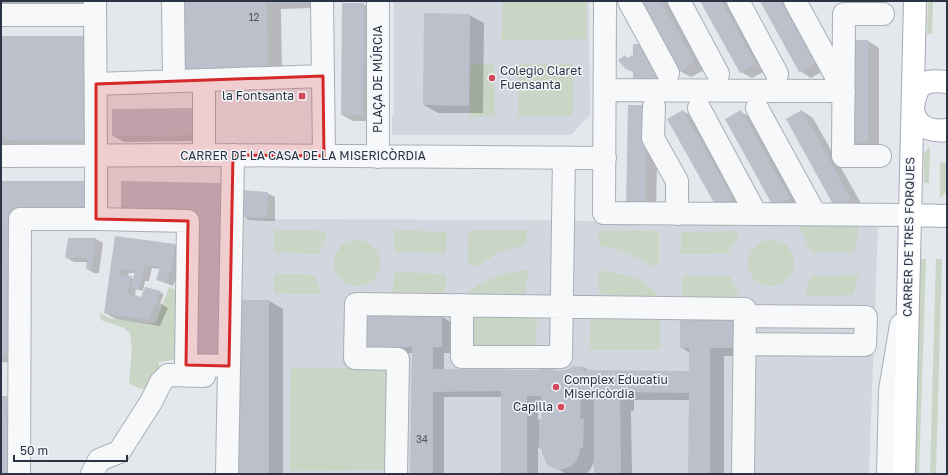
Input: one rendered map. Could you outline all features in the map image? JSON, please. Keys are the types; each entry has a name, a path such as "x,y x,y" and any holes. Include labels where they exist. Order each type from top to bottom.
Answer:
{"main road":[{"name":"CARRER DE TRES FORQUES","path":"904,474 915,1"},
{"path":"947,82 932,81 922,85 916,93 912,106 915,117 921,126 930,130 947,130"},
{"path":"910,215 947,216"}],"street":[{"path":"173,1 174,81"},
{"path":"322,1 324,156"},
{"name":"PLAÇA DE MÚRCIA","path":"378,1 378,157"},
{"path":"605,1 604,213 910,215"},
{"path":"629,1 668,73"},
{"path":"679,1 718,74"},
{"path":"738,1 778,74"},
{"path":"795,1 844,91"},
{"path":"1,15 95,8 96,219"},
{"path":"880,156 843,156 844,14 883,14"},
{"path":"96,84 322,76"},
{"path":"204,80 204,155"},
{"path":"605,90 844,91"},
{"path":"654,107 654,138 677,181 677,214"},
{"path":"699,108 756,214"},
{"path":"757,108 815,214"},
{"path":"227,474 233,155"},
{"name":"CARRER DE LA CASA DE LA MISERICÒRDIA","path":"1,156 233,155 604,158"},
{"path":"462,305 462,357 561,357 564,158"},
{"path":"19,474 10,374 20,220 96,219 188,221 186,365 229,371"},
{"path":"888,474 890,390 908,280"},
{"path":"396,474 398,359 355,358 356,304 745,309 743,474"},
{"path":"745,344 865,345 866,317 746,316"},
{"path":"92,474 99,460 119,452 151,402 161,382 168,375 229,371"}],"highlighted area":[{"path":"323,76 324,156 233,155 229,366 186,365 188,221 96,219 96,84"}],"shaded area":[{"name":"Colegio Claret Fuensanta","path":"394,1 589,1 590,115 571,135 392,135 392,116 394,115"},
{"name":"Complex Educatiu Misericòrdia","path":"242,219 513,220 878,225 869,474 239,474"}],"green space":[{"path":"503,1 586,1 587,39 501,40"},
{"path":"928,1 933,1 932,34 927,34"},
{"path":"471,64 494,64 495,116 470,117"},
{"path":"518,64 573,64 573,116 518,116"},
{"path":"930,146 929,183 924,183 924,153"},
{"path":"940,162 947,163 946,192 940,198"},
{"path":"798,224 859,225 854,252 811,252"},
{"path":"275,230 325,231 326,236 319,254 274,252"},
{"path":"395,230 447,232 446,253 394,252"},
{"path":"469,230 527,230 526,245 501,251 478,265 469,265"},
{"path":"599,231 659,231 659,264 654,267 616,249 601,246 599,242"},
{"path":"737,231 737,239 733,243 728,253 681,254 681,232"},
{"path":"353,240 361,240 370,244 376,250 380,263 376,276 370,282 361,286 353,286 344,282 338,276 334,267 334,259 338,250 344,244"},
{"path":"771,240 784,244 790,250 794,263 790,276 784,282 771,286 758,282 752,276 748,263 752,250 758,244"},
{"path":"921,259 926,259 919,474 914,474"},
{"path":"936,259 942,259 936,474 930,474"},
{"path":"528,270 525,295 467,295 478,285 495,277"},
{"path":"599,271 614,272 642,281 655,291 658,297 599,294"},
{"path":"394,272 446,274 445,295 393,294"},
{"path":"275,274 314,275 321,290 321,294 274,293"},
{"path":"858,275 854,295 804,296 811,276"},
{"path":"682,276 729,276 738,294 737,297 682,297"},
{"path":"169,287 178,291 178,357 172,360 159,362 159,373 149,389 141,389 129,384 132,348 130,333 124,328 101,320 100,313 109,318 152,324 156,322"},
{"path":"466,318 537,318 536,349 466,348"},
{"path":"590,319 660,320 660,350 589,350"},
{"path":"291,368 392,368 390,470 290,471"}],"building":[{"path":"182,1 267,1 268,70 182,72"},
{"path":"640,1 661,1 695,62 679,72"},
{"path":"700,1 721,1 756,64 740,73"},
{"path":"760,1 781,1 815,63 799,72"},
{"path":"342,3 364,3 363,115 341,115"},
{"path":"424,13 470,14 469,106 423,105"},
{"path":"1,36 86,36 86,140 1,140"},
{"path":"849,40 868,40 868,142 849,142"},
{"path":"633,44 643,44 653,61 653,71 658,71 658,79 633,79 633,72 626,69 618,60 625,55 627,58 633,55"},
{"path":"628,105 647,105 645,207 626,207"},
{"path":"195,108 195,135 112,136 112,109"},
{"path":"683,110 733,199 717,208 667,119"},
{"path":"741,110 790,199 774,208 725,119"},
{"path":"802,110 851,199 835,208 786,119"},
{"path":"1,181 87,181 87,212 11,211 10,355 1,355"},
{"path":"121,181 222,183 220,357 195,357 197,211 121,210"},
{"path":"241,190 268,192 267,217 240,217"},
{"path":"115,236 175,244 172,268 165,283 156,280 160,267 145,265 139,290 131,288 135,270 121,269 120,275 132,276 127,293 141,297 145,287 161,291 149,320 104,313"},
{"path":"68,238 96,238 92,269 86,269 87,258 65,258"},
{"path":"240,300 269,300 269,474 239,474"},
{"path":"359,315 442,316 442,347 433,347 433,369 538,370 538,367 548,367 561,371 569,369 573,366 584,367 584,370 689,371 689,348 680,348 680,316 735,317 735,348 710,348 710,474 688,474 689,393 620,392 621,474 594,474 594,396 581,396 580,419 584,419 583,448 580,448 576,462 571,466 560,470 547,464 542,454 542,448 539,448 539,419 542,419 541,396 527,396 527,474 501,474 501,391 433,392 433,474 410,474 412,347 359,347"},
{"path":"1,396 12,396 11,474 1,474"}],"place":[{"name":"Colegio Claret Fuensanta","path":"492,78"},
{"name":"la Fontsanta","path":"302,96"},
{"name":"Complex Educatiu Misericòrdia","path":"556,387"},
{"name":"Capilla","path":"561,407"}]}
